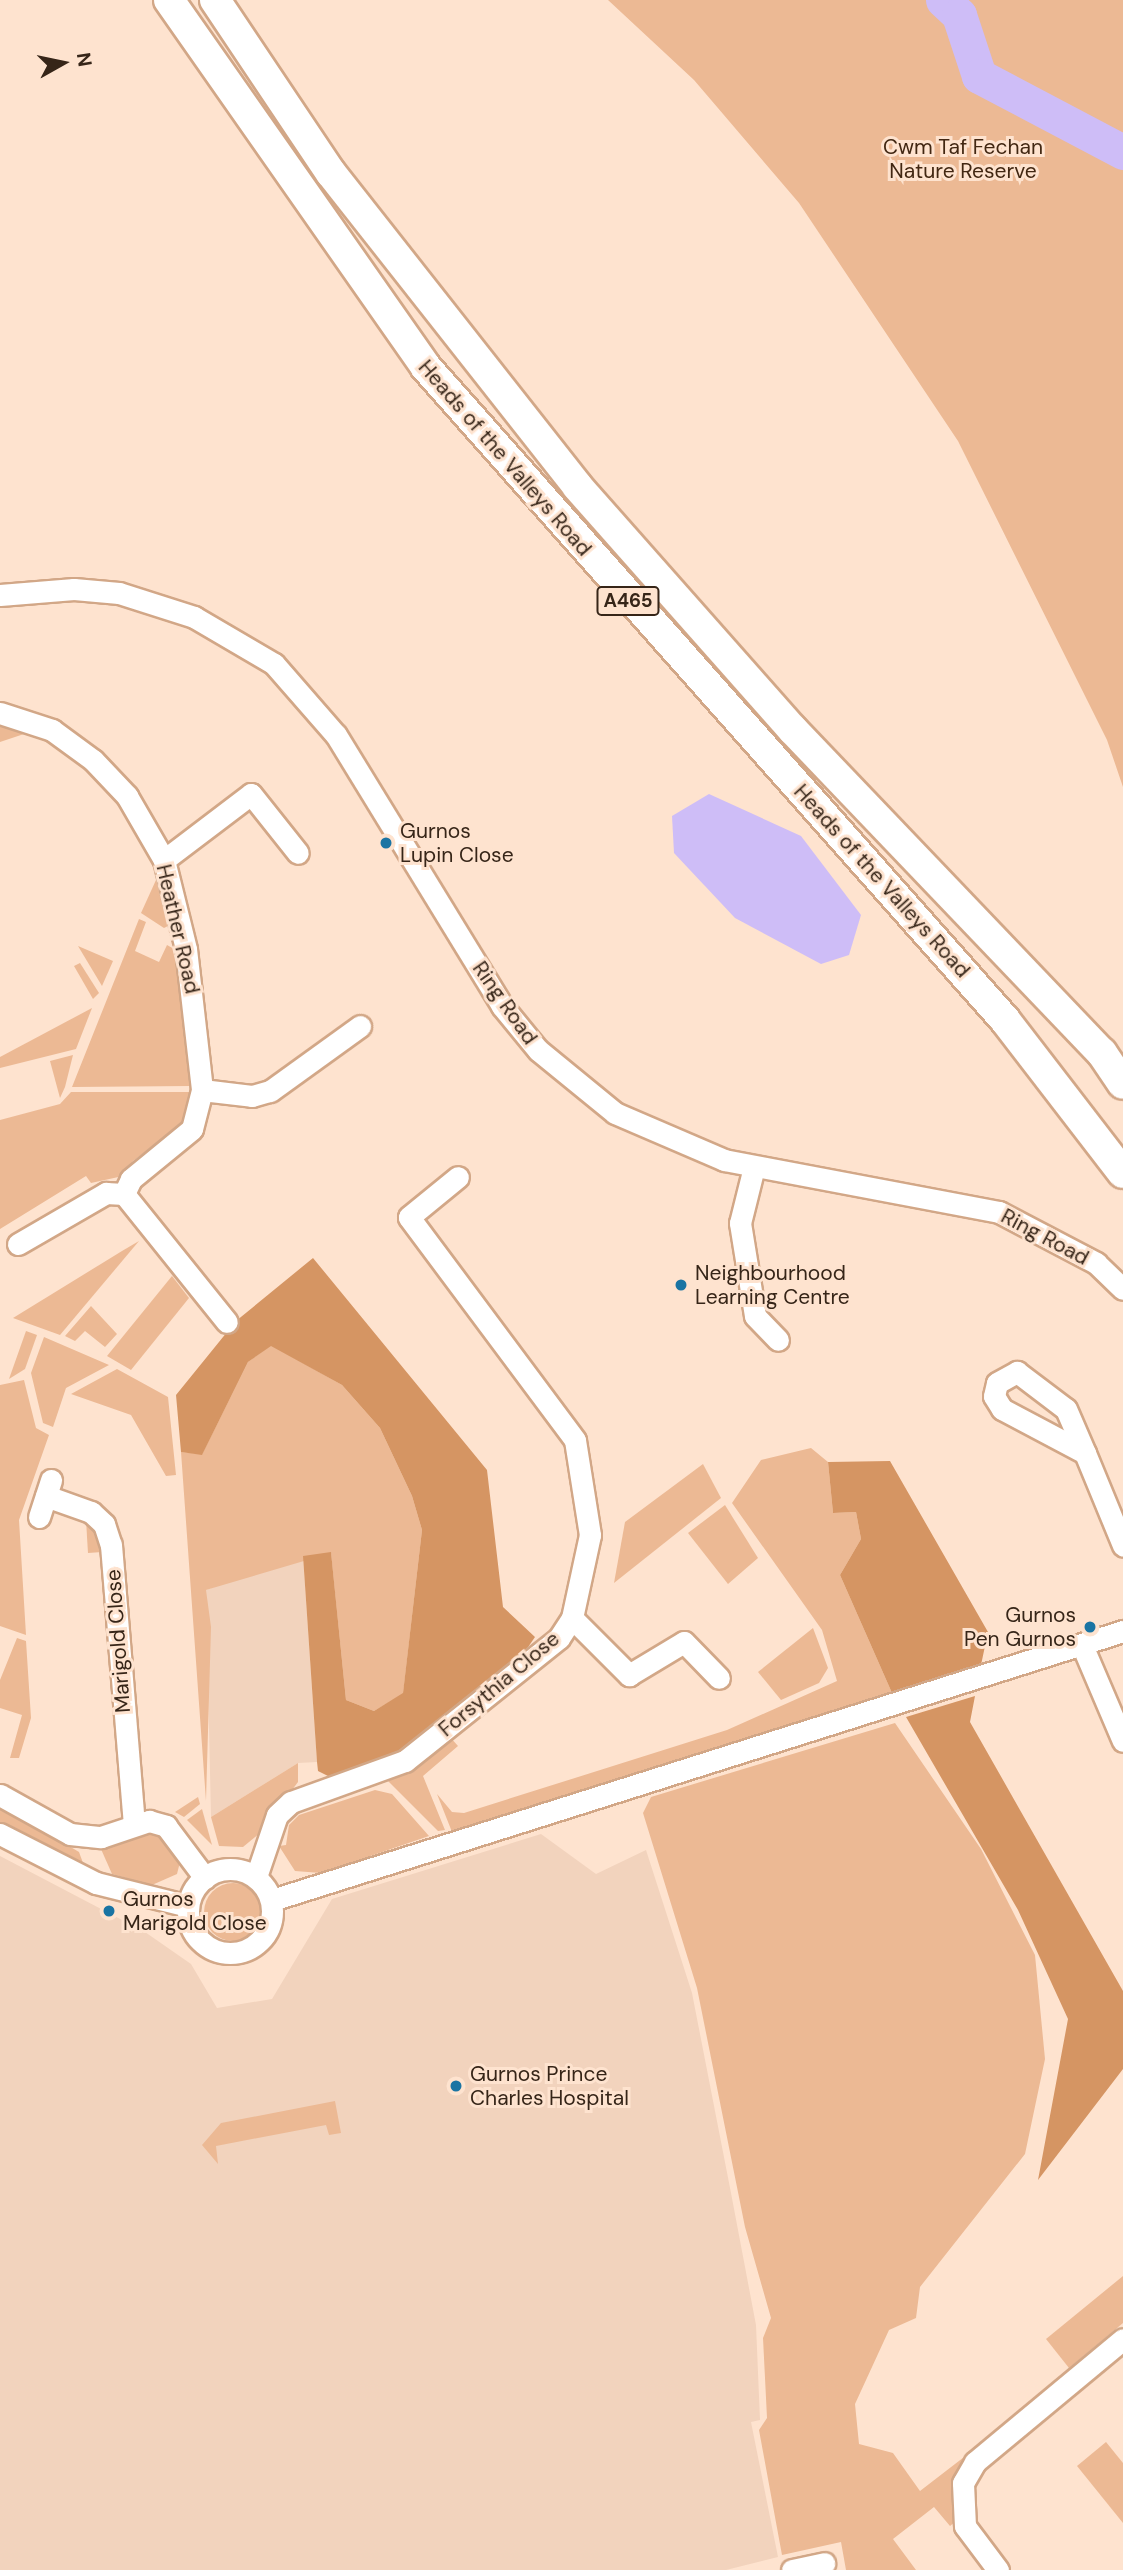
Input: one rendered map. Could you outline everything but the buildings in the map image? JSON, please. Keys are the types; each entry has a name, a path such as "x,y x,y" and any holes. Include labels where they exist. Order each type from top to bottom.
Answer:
{"highway":[{"name":"Heads of the Valleys Road","path":"169,0 425,366 978,990 1123,1173"},
{"name":"Heads of the Valleys Road","path":"215,0 331,173 569,476 690,617 981,921 1123,1084"}],"street":[{"name":"Ring Road","path":"0,595 42,589 119,593 194,617 274,664 336,735 502,1006 538,1050 581,1091 651,1133 754,1167 999,1212 1086,1257 1123,1289"},
{"name":"Heather Road","path":"0,713 52,730 93,760 127,796 164,860 188,961 202,1090 192,1129 131,1179 124,1194"},
{"path":"164,860 251,794 298,853"},
{"path":"202,1090 252,1096 270,1091 360,1026"},
{"path":"754,1167 740,1223 755,1315 778,1340"},
{"name":"Forsythia Close","path":"256,1877 277,1815 291,1802 405,1761 559,1638 572,1618 590,1535 575,1440 409,1217 458,1177"},
{"path":"18,1244 106,1193 124,1194 227,1322"},
{"path":"1085,1452 1123,1545"},
{"name":"Marigold Close","path":"39,1517 48,1488 91,1512 104,1524 111,1545 134,1825"},
{"path":"572,1618 629,1675 684,1642 719,1678"},
{"path":"272,1900 1123,1631"},
{"path":"1082,1645 1123,1741"},
{"path":"0,1795 70,1834 101,1838 134,1825 166,1826 205,1878"},
{"path":"0,1834 96,1883 188,1906"},
{"path":"230,1868 256,1877 272,1900 264,1937 230,1953 198,1937 188,1906 205,1878 230,1868"},
{"path":"998,2570 965,2526 963,2483 975,2462 1123,2339"},
{"path":"792,2570 824,2564"}],"shaded area":[{"path":"709,794 801,836 861,915 849,955 821,964 735,918 674,853 672,816"},
{"path":"313,1258 487,1470 503,1607 535,1637 524,1653 400,1751 330,1777 318,1771 303,1556 331,1552 346,1700 374,1711 403,1693 422,1530 412,1496 380,1428 342,1385 271,1346 248,1362 202,1455 181,1452 176,1395 236,1321"},
{"path":"890,1461 988,1632 981,1665 892,1693 840,1575 861,1539 856,1512 833,1513 828,1462"},
{"path":"303,1556 317,1762 298,1763 211,1817 206,1590"},
{"path":"975,1696 970,1722 1123,1991 1123,2069 1038,2180 1068,2019 1018,1910 906,1717"},
{"path":"541,1834 596,1874 646,1850 692,1993 756,2325 760,2420 751,2422 778,2557 726,2570 0,2570 0,1856 145,1932 191,1964 217,2008 272,1999 332,1899"}],"green space":[{"name":"Cwm Taf Fechan Nature Reserve","path":"608,0 1123,0 1123,787 1107,740 958,441 799,203 694,80"},
{"path":"0,724 30,732 0,742"},
{"path":"156,880 168,926 164,928 141,913"},
{"path":"139,919 146,922 135,951 159,962 167,945 174,949 191,1086 72,1087"},
{"path":"78,946 113,961 102,986"},
{"path":"80,963 99,993 93,999 74,966"},
{"path":"92,1008 76,1049 0,1068 0,1057"},
{"path":"73,1055 65,1087 60,1098 50,1061"},
{"path":"71,1092 191,1092 190,1118 133,1161 123,1176 91,1183 86,1176 0,1229 0,1120 60,1104"},
{"path":"139,1241 60,1335 13,1318 122,1251"},
{"path":"172,1276 189,1298 131,1370 107,1356"},
{"path":"91,1306 117,1334 105,1347 85,1331 75,1341 65,1336"},
{"path":"26,1331 37,1335 25,1369 9,1379"},
{"path":"44,1337 109,1365 66,1388 53,1427 43,1423 31,1373"},
{"path":"271,1345 342,1385 380,1428 412,1496 422,1530 403,1694 374,1711 346,1700 331,1553 206,1590 211,1627 206,1801 181,1452 202,1454 248,1362"},
{"path":"117,1369 168,1397 176,1475 166,1476 131,1415 71,1394"},
{"path":"24,1380 36,1428 49,1435 19,1520 26,1635 0,1626 0,1385"},
{"path":"811,1448 828,1462 833,1513 856,1512 861,1539 840,1575 892,1693 452,1832 437,1794 452,1812 464,1813 727,1730 837,1681 822,1630 732,1503 761,1460"},
{"path":"703,1464 721,1498 614,1583 625,1522"},
{"path":"725,1505 758,1558 728,1584 688,1533"},
{"path":"86,1520 99,1536 102,1552 88,1553"},
{"path":"813,1628 828,1668 819,1683 781,1700 758,1672"},
{"path":"17,1638 26,1641 31,1718 19,1758 10,1758 22,1715 0,1708 0,1680"},
{"path":"895,1723 981,1849 1035,1955 1045,2059 1025,2154 920,2287 916,2318 889,2330 855,2404 859,2444 893,2453 920,2491 968,2454 955,2486 956,2521 950,2526 934,2507 893,2539 916,2570 846,2570 841,2542 782,2555 759,2430 767,2418 763,2338 771,2318 745,2227 697,1988 643,1813 651,1797"},
{"path":"450,1737 458,1746 423,1776 445,1830 438,1831 387,1780"},
{"path":"298,1763 298,1782 260,1833 243,1847 219,1846 211,1817"},
{"path":"375,1790 392,1794 429,1836 321,1873 295,1871 279,1846 286,1845 289,1825 299,1815"},
{"path":"198,1797 200,1804 184,1817 175,1812"},
{"path":"0,1805 79,1852 83,1863 0,1822"},
{"path":"202,1809 212,1845 187,1820"},
{"path":"149,1832 165,1836 181,1858 177,1874 152,1885 112,1874 101,1849"},
{"path":"227,1883 239,1883 254,1891 262,1906 262,1918 254,1933 239,1941 227,1941 212,1933 204,1918 204,1906 212,1891"},
{"path":"335,2101 341,2133 329,2135 326,2125 216,2146 218,2164 202,2145 221,2123"},
{"path":"1123,2276 1123,2323 1069,2368 1046,2339"},
{"path":"1106,2442 1123,2463 1123,2523 1077,2466"}],"waterway":[{"path":"943,0 959,15 979,76 1123,152"}],"place":[{"name":"Gurnos Lupin Close","path":"386,843"},
{"name":"Neighbourhood Learning Centre","path":"681,1285"},
{"name":"Gurnos Pen Gurnos","path":"1090,1627"},
{"name":"Gurnos Marigold Close","path":"109,1911"},
{"name":"Gurnos Prince Charles Hospital","path":"456,2086"}]}
